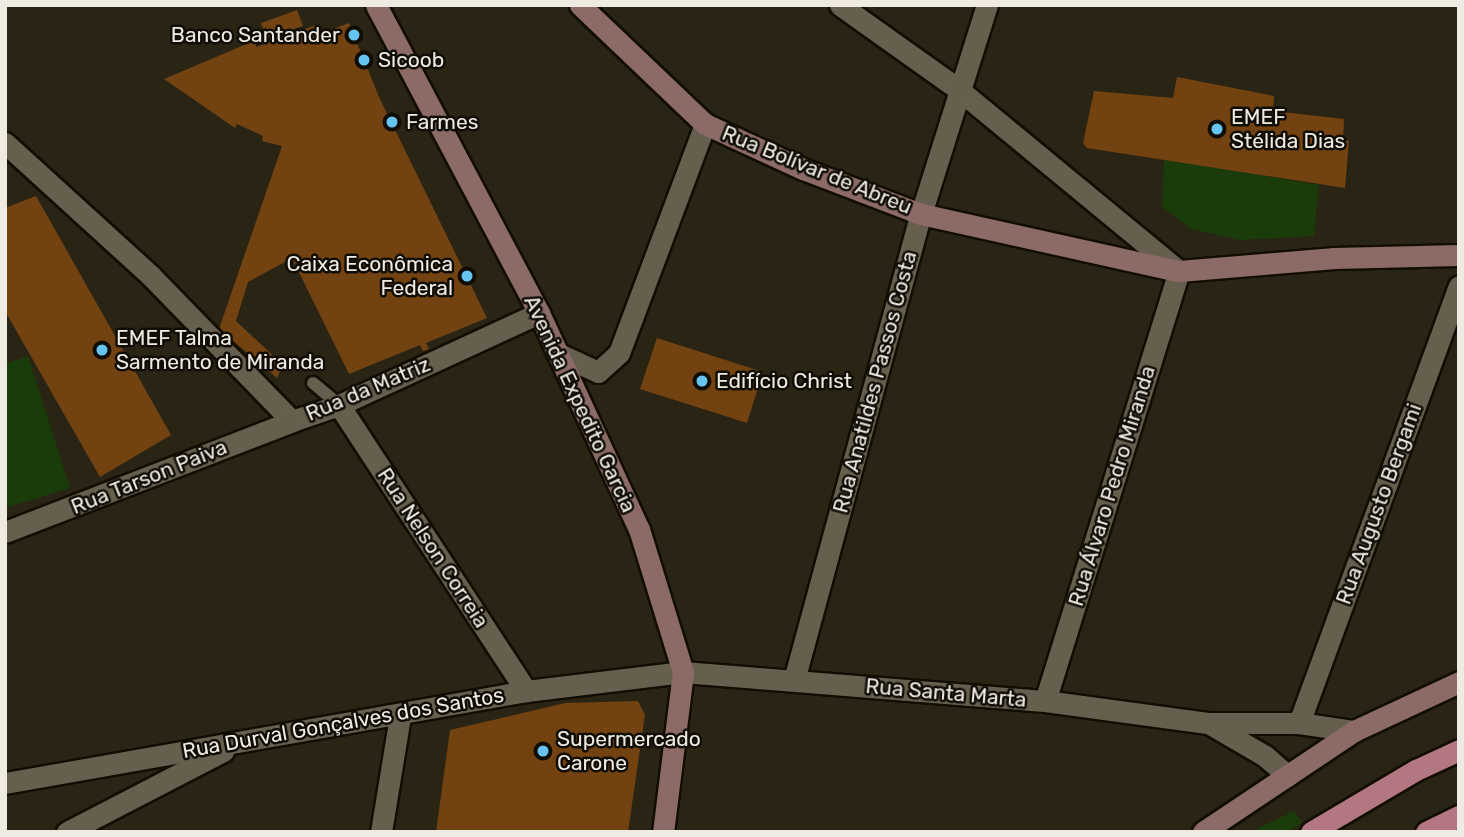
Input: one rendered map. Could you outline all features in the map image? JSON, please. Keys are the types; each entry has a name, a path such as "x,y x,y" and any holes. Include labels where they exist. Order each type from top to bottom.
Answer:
{"main road":[{"name":"Avenida Expedito Garcia","path":"376,5 539,313 639,529 683,673 663,832"},
{"name":"Rua Bolívar de Abreu","path":"580,5 705,124 803,169 921,214 1179,271 1335,258 1459,255"},
{"path":"1203,832 1354,731 1459,682"},
{"path":"1311,832 1416,770 1459,750"},
{"path":"1426,832 1459,816"}],"street":[{"path":"840,5 958,89 1179,271"},
{"name":"Rua Anatildes Passos Costa","path":"794,680 921,214 958,89 987,5"},
{"path":"559,354 598,372 619,353 705,124"},
{"name":"Rua da Matriz","path":"5,143 150,275 292,421 339,405 539,313"},
{"name":"Rua Álvaro Pedro Miranda","path":"1045,701 1179,271"},
{"name":"Rua Augusto Bergami","path":"1298,723 1459,286"},
{"name":"Rua Nelson Correia","path":"339,405 526,691"},
{"name":"Rua Tarson Paiva","path":"5,532 292,421"},
{"name":"Rua Santa Marta","path":"683,673 1045,701 1209,723 1298,723 1354,731"},
{"name":"Rua Durval Gonçalves dos Santos","path":"5,783 400,716 526,691 683,673"},
{"path":"381,832 400,716"},
{"name":"Rua Santa Marta","path":"1209,723 1265,756 1288,776"},
{"path":"67,832 94,826 241,741"}],"lane":[{"path":"313,383 339,405"}],"green space":[{"path":"1164,159 1319,185 1314,236 1240,240 1191,229 1162,207"},
{"path":"28,356 70,488 5,508 5,364"},
{"path":"1294,811 1302,823 1288,832 1250,832"}],"building":[{"path":"297,10 303,26 267,39 261,23"},
{"path":"349,23 379,97 487,318 426,343 429,349 423,351 420,345 349,374 292,258 248,282 236,321 283,365 277,378 219,329 282,146 262,141 263,136 237,124 235,128 164,79 256,40 256,47 316,25 320,34"},
{"path":"1177,77 1274,96 1273,111 1344,119 1343,140 1349,141 1345,188 1087,148 1083,143 1094,91 1173,98"},
{"path":"36,196 171,435 100,477 5,311 5,208"},
{"name":"Edifício Christ","path":"657,338 763,372 747,423 640,389"},
{"name":"Supermercado Carone","path":"638,701 645,715 628,832 436,832 450,730 565,703"}],"place":[{"name":"Banco Santander","path":"354,35"},
{"name":"Sicoob","path":"364,60"},
{"name":"Farmes","path":"392,122"},
{"name":"EMEF Stélida Dias","path":"1217,129"},
{"name":"Caixa Econômica Federal","path":"467,276"},
{"name":"EMEF Talma Sarmento de Miranda","path":"102,350"},
{"name":"Edifício Christ","path":"702,381"},
{"name":"Supermercado Carone","path":"543,751"}]}
